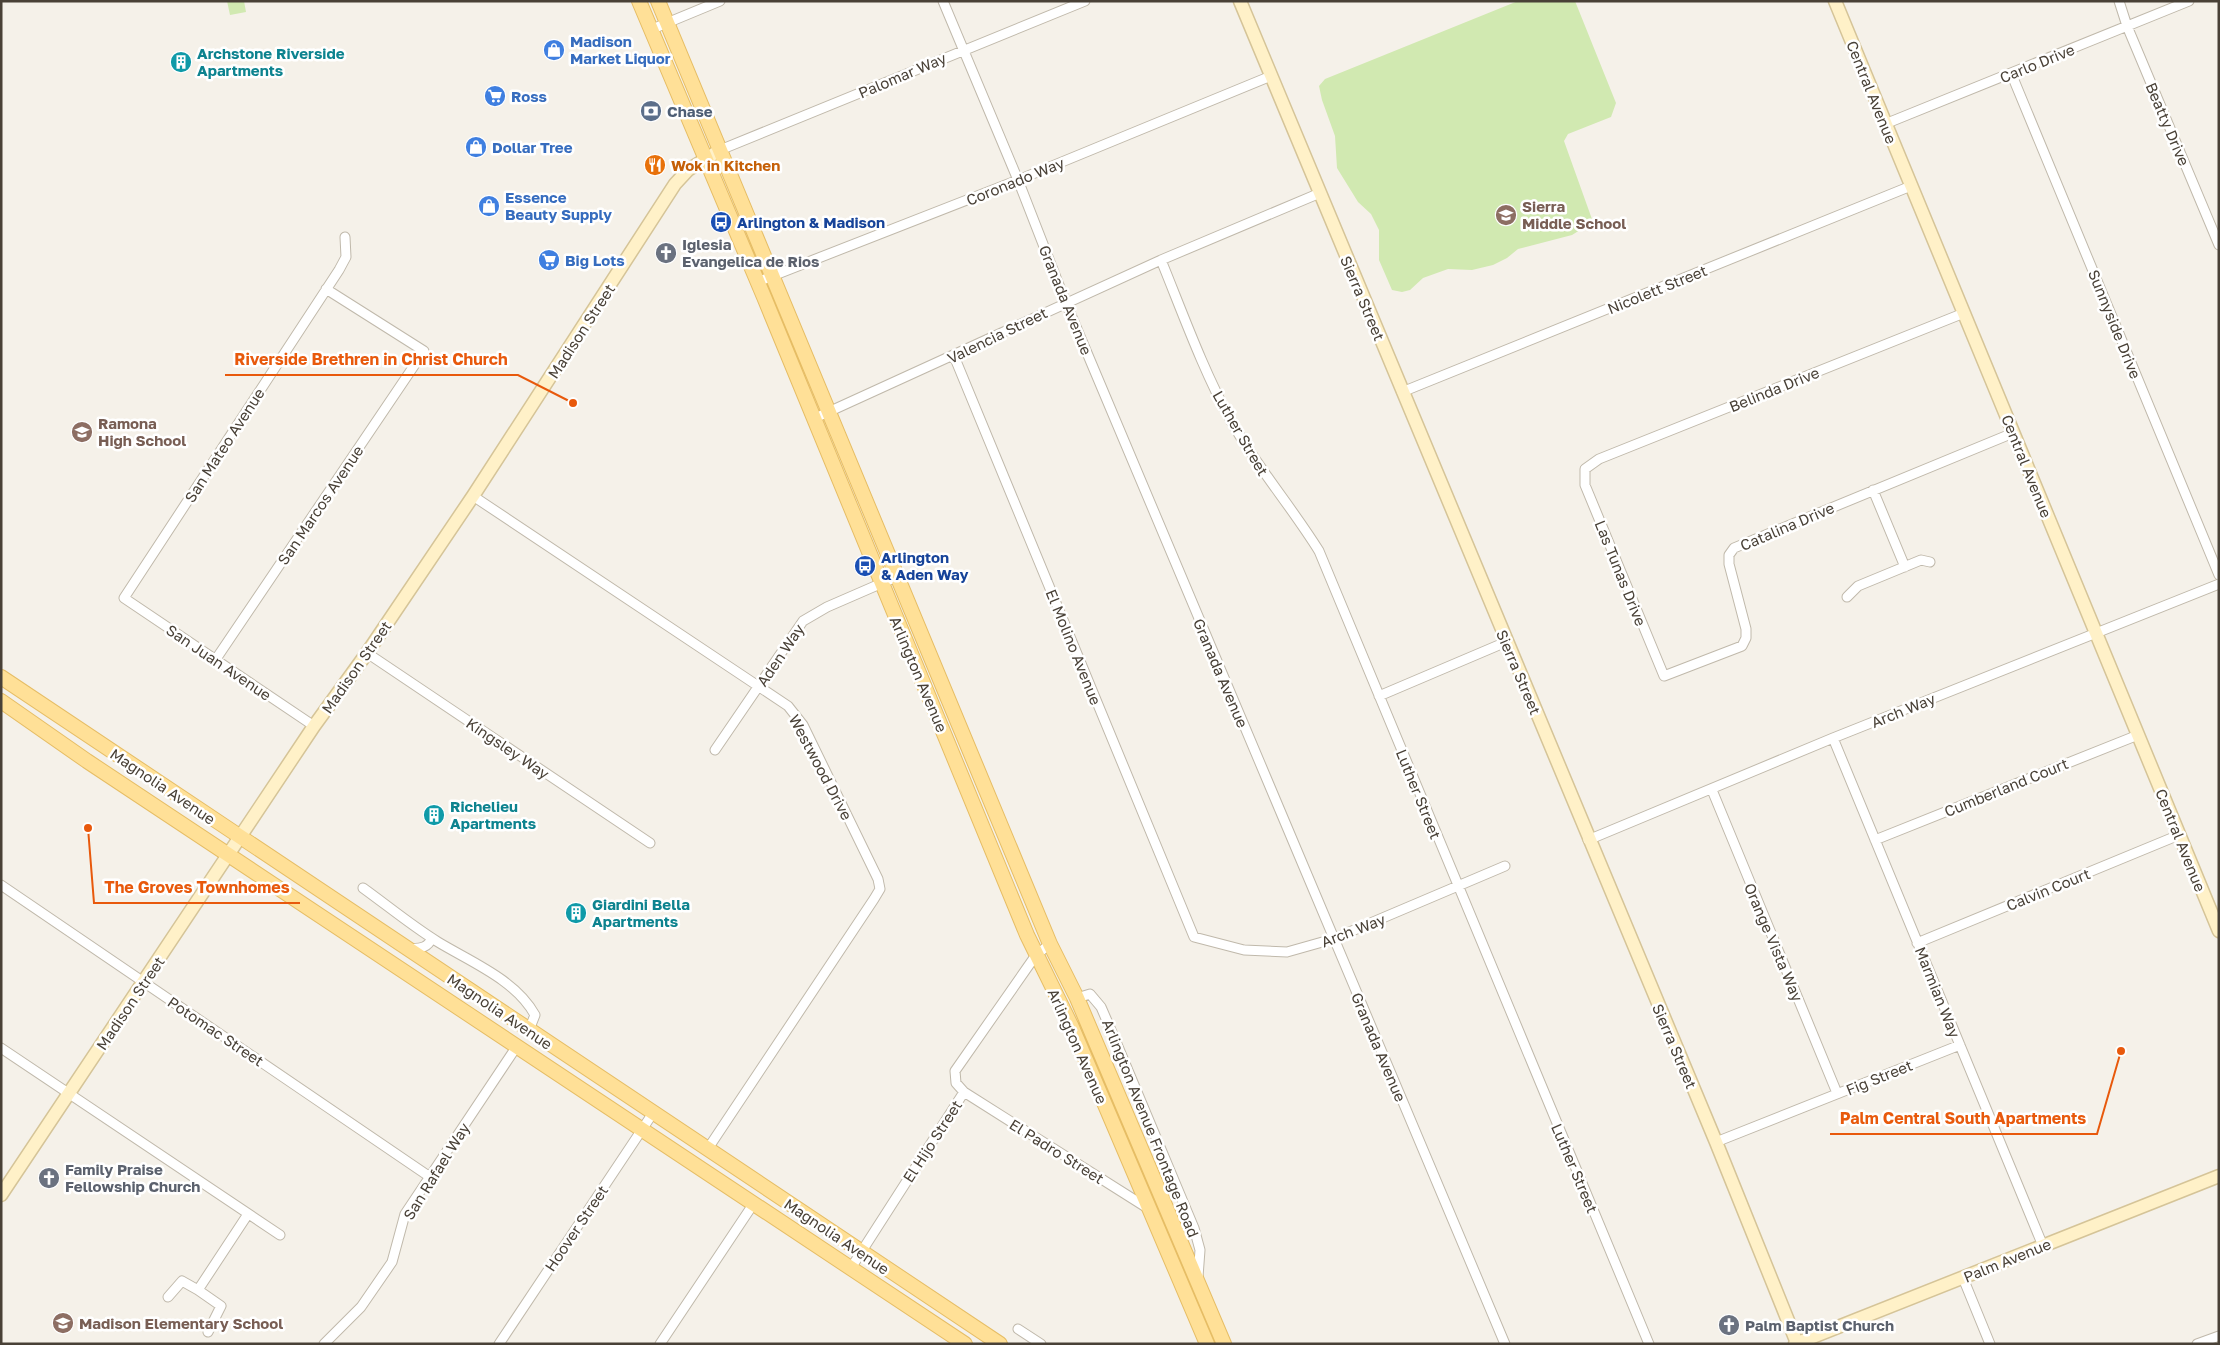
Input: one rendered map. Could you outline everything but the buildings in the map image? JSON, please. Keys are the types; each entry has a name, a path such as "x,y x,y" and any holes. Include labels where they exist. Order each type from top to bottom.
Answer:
{"main road":[{"name":"Arlington Avenue","path":"639,1 1036,954 1071,1025 1207,1344"},
{"name":"Arlington Avenue","path":"658,1 1050,944 1077,998 1224,1344"},
{"name":"Sierra Street","path":"1240,1 1588,840 1716,1142 1796,1343"},
{"name":"Central Avenue","path":"1835,1 2219,931"},
{"name":"Madison Street","path":"1,1195 314,726 367,653 473,496 675,184 688,170 720,150"},
{"name":"Magnolia Avenue","path":"1,677 1000,1344"},
{"name":"Magnolia Avenue","path":"1,701 964,1344"},
{"name":"Palm Avenue","path":"1796,1343 2219,1176"}],"street":[{"path":"650,30 720,1"},
{"name":"Granada Avenue","path":"943,1 1018,180 1066,303 1505,1344"},
{"name":"Palomar Way","path":"720,150 1084,1"},
{"name":"Beatty Drive","path":"2119,1 2126,26 2219,245"},
{"name":"Carlo Drive","path":"1885,124 2189,1"},
{"name":"Sunnyside Drive","path":"2011,73 2219,575"},
{"name":"Coronado Way","path":"757,282 1018,180 1271,76"},
{"name":"Nicolett Street","path":"1402,392 1911,186"},
{"name":"Valencia Street","path":"813,419 830,413 1161,260 1320,193"},
{"name":"San Mateo Avenue","path":"124,598 346,257 345,237"},
{"name":"Luther Street","path":"1161,260 1215,389 1231,420 1248,450 1319,551 1649,1344"},
{"name":"San Marcos Avenue","path":"216,659 424,351 326,288"},
{"name":"Belinda Drive","path":"1585,468 1600,459 1964,314"},
{"name":"El Molino Avenue","path":"954,356 1194,938"},
{"name":"Catalina Drive","path":"1664,676 1742,646 1746,638 1746,629 1729,564 1729,555 1734,548 2013,433"},
{"name":"Las Tunas Drive","path":"1585,468 1585,485 1664,676"},
{"path":"1873,490 1905,567"},
{"name":"Westwood Drive","path":"473,496 788,706 803,725 878,879 880,889 707,1150"},
{"path":"1847,597 1858,586 1921,560 1930,562"},
{"name":"Aden Way","path":"715,750 803,621 827,607 896,577"},
{"name":"Arch Way","path":"1588,840 1833,738 2219,584"},
{"name":"San Juan Avenue","path":"124,598 314,726"},
{"path":"1379,696 1506,642"},
{"name":"Kingsley Way","path":"367,653 650,843"},
{"name":"Cumberland Court","path":"1875,840 2138,735"},
{"name":"Marmian Way","path":"1833,738 2043,1246"},
{"name":"Orange Vista Way","path":"1712,790 1837,1093"},
{"name":"Calvin Court","path":"1917,942 2179,835"},
{"name":"Arch Way","path":"1194,938 1244,950 1287,952 1333,939 1458,888 1505,866"},
{"name":"Potomac Street","path":"1,885 430,1177"},
{"path":"363,888 432,938 466,956 527,1001 535,1015 529,1030"},
{"path":"407,949 424,948 429,945 432,938"},
{"name":"El Hijo Street","path":"851,1268 964,1092 956,1083 955,1071 1036,954 1050,944"},
{"name":"Arlington Avenue Frontage Road","path":"1077,998 1090,994 1101,1007 1194,1228 1200,1250 1198,1280"},
{"name":"Fig Street","path":"1716,1142 1960,1045"},
{"name":"San Rafael Way","path":"324,1344 361,1308 392,1262 405,1214 517,1046"},
{"path":"1,1048 280,1235"},
{"name":"El Padro Street","path":"964,1092 1149,1209"},
{"name":"Hoover Street","path":"499,1344 653,1113"},
{"path":"1147,1161 1164,1154"},
{"path":"660,1344 754,1204"},
{"path":"198,1290 248,1214"},
{"path":"1963,1278 1990,1344"},
{"path":"168,1297 182,1281 221,1306 208,1332"},
{"path":"1018,1329 1040,1344"},
{"path":"2197,1344 2219,1336"}],"green space":[{"path":"227,1 244,1 246,12 230,15"},
{"path":"1518,1 1575,1 1616,103 1611,117 1568,134 1564,141 1593,222 1572,235 1518,249 1507,258 1493,265 1472,270 1448,269 1423,278 1410,290 1402,292 1392,290 1379,260 1379,230 1371,214 1358,202 1337,168 1335,136 1319,86 1325,79"}],"place":[{"name":"Madison Market Liquor","path":"554,50"},
{"name":"Archstone Riverside Apartments","path":"181,62"},
{"name":"Ross","path":"495,96"},
{"name":"Chase","path":"651,111"},
{"name":"Dollar Tree","path":"476,147"},
{"name":"Wok in Kitchen","path":"655,165"},
{"name":"Essence Beauty Supply","path":"489,206"},
{"name":"Sierra Middle School","path":"1506,215"},
{"name":"Arlington & Madison","path":"721,222"},
{"name":"Iglesia Evangelica de Rios","path":"666,253"},
{"name":"Big Lots","path":"549,260"},
{"name":"Riverside Brethren in Christ Church","path":"573,403"},
{"name":"Ramona High School","path":"82,432"},
{"name":"Arlington & Aden Way","path":"865,566"},
{"name":"Richelieu Apartments","path":"434,815"},
{"name":"The Groves Townhomes","path":"88,828"},
{"name":"Giardini Bella Apartments","path":"576,913"},
{"name":"Palm Central South Apartments","path":"2121,1051"},
{"name":"Family Praise Fellowship Church","path":"49,1178"},
{"name":"Madison Elementary School","path":"63,1323"},
{"name":"Palm Baptist Church","path":"1729,1325"}]}
